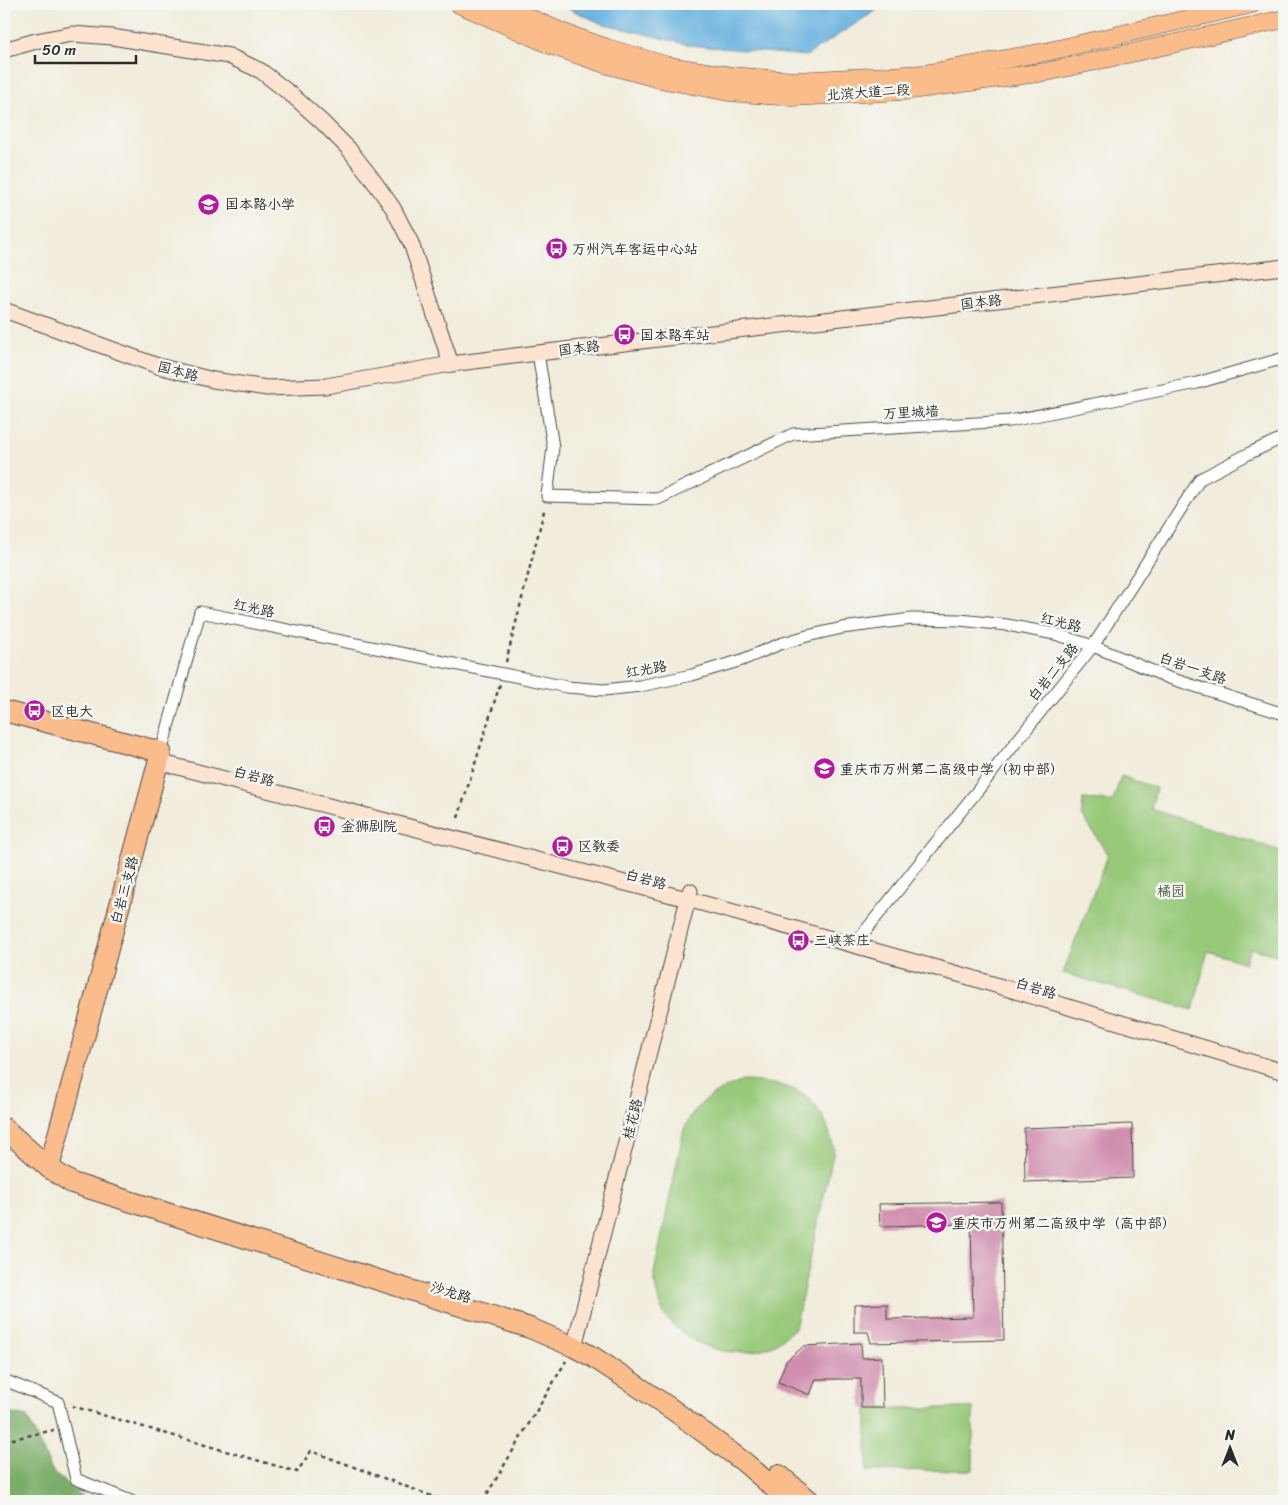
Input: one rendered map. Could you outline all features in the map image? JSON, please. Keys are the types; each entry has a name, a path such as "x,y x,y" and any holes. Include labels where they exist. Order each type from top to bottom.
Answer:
{"highway":[{"name":"白岩路","path":"4,712 160,757"},
{"name":"白岩三支路","path":"49,1168 160,757"},
{"name":"沙龙路","path":"4,1128 49,1168 72,1183 609,1352 708,1419 810,1501"},
{"name":"沙龙路","path":"576,1342 593,1357 673,1410 744,1462 789,1501"}],"main road":[{"name":"北滨大道二段","path":"459,4 553,46 605,64 660,79 729,92 792,97 903,91 1046,72 1284,19"},
{"name":"北滨大道二段","path":"498,4 564,33 669,66 731,76 796,81 934,72 1050,52 1252,4"}],"street":[{"path":"4,50 36,40 72,34 112,37 229,56 261,71 294,96 348,148 392,208 411,243 451,364"},
{"name":"国本路","path":"4,310 158,366 213,380 267,388 326,386 451,364 538,353 1284,267"},
{"path":"538,353 553,447 547,496"},
{"name":"万里城墙","path":"547,496 658,500 793,434 1010,421 1197,383 1284,358"},
{"name":"白岩二支路","path":"856,942 1093,646 1200,479 1284,437"},
{"name":"红光路","path":"200,612 567,687 604,690 640,686 692,675 742,660 780,644 807,636 842,628 912,619 960,620 1007,625 1055,634 1093,646"},
{"name":"白岩三支路","path":"160,757 200,612"},
{"name":"白岩一支路","path":"1093,646 1169,678 1284,714"},
{"name":"白岩路","path":"160,757 688,895 856,942 969,978 1284,1072"},
{"name":"桂花路","path":"576,1342 688,895"},
{"name":"白岩路","path":"856,942 981,972 1284,1062"},
{"path":"4,1380 58,1402 76,1479 131,1501"}],"path":[{"path":"458,818 503,674 547,496"},
{"path":"483,1501 576,1342"},
{"path":"58,1402 297,1472 311,1451 445,1501"},
{"path":"4,1441 64,1428"}],"green space":[{"name":"橘园","path":"1121,776 1156,788 1151,809 1284,852 1284,957 1250,948 1245,963 1208,951 1193,1010 1063,973 1108,855 1082,815 1083,799 1113,801"},
{"path":"743,1081 778,1085 804,1095 814,1104 822,1116 829,1131 834,1150 795,1328 773,1345 750,1352 715,1349 693,1340 683,1333 664,1314 656,1292 654,1273 684,1129 695,1111 708,1098 723,1089"},
{"path":"867,1408 973,1408 973,1470 867,1471"},
{"path":"4,1412 27,1417 53,1472 87,1501 4,1501"}],"water":[{"path":"559,4 886,4 806,56 690,45 600,23"}],"building":[{"path":"1132,1124 1133,1178 1025,1182 1024,1128"},
{"path":"1001,1202 1004,1340 871,1343 868,1332 854,1332 854,1305 887,1304 887,1319 973,1317 971,1224 880,1226 879,1204"},
{"path":"861,1343 862,1358 882,1357 883,1408 861,1408 861,1379 816,1379 810,1395 778,1382 786,1361 804,1346"}],"place":[{"name":"国本路小学","path":"209,204"},
{"name":"万州汽车客运中心站","path":"556,249"},
{"name":"国本路车站","path":"624,335"},
{"name":"区电大","path":"35,711"},
{"name":"重庆市万州第二高级中学（初中部）","path":"824,769"},
{"name":"金狮剧院","path":"325,826"},
{"name":"区教委","path":"562,846"},
{"name":"三峡茶庄","path":"798,940"},
{"name":"重庆市万州第二高级中学（高中部）","path":"936,1223"}]}
